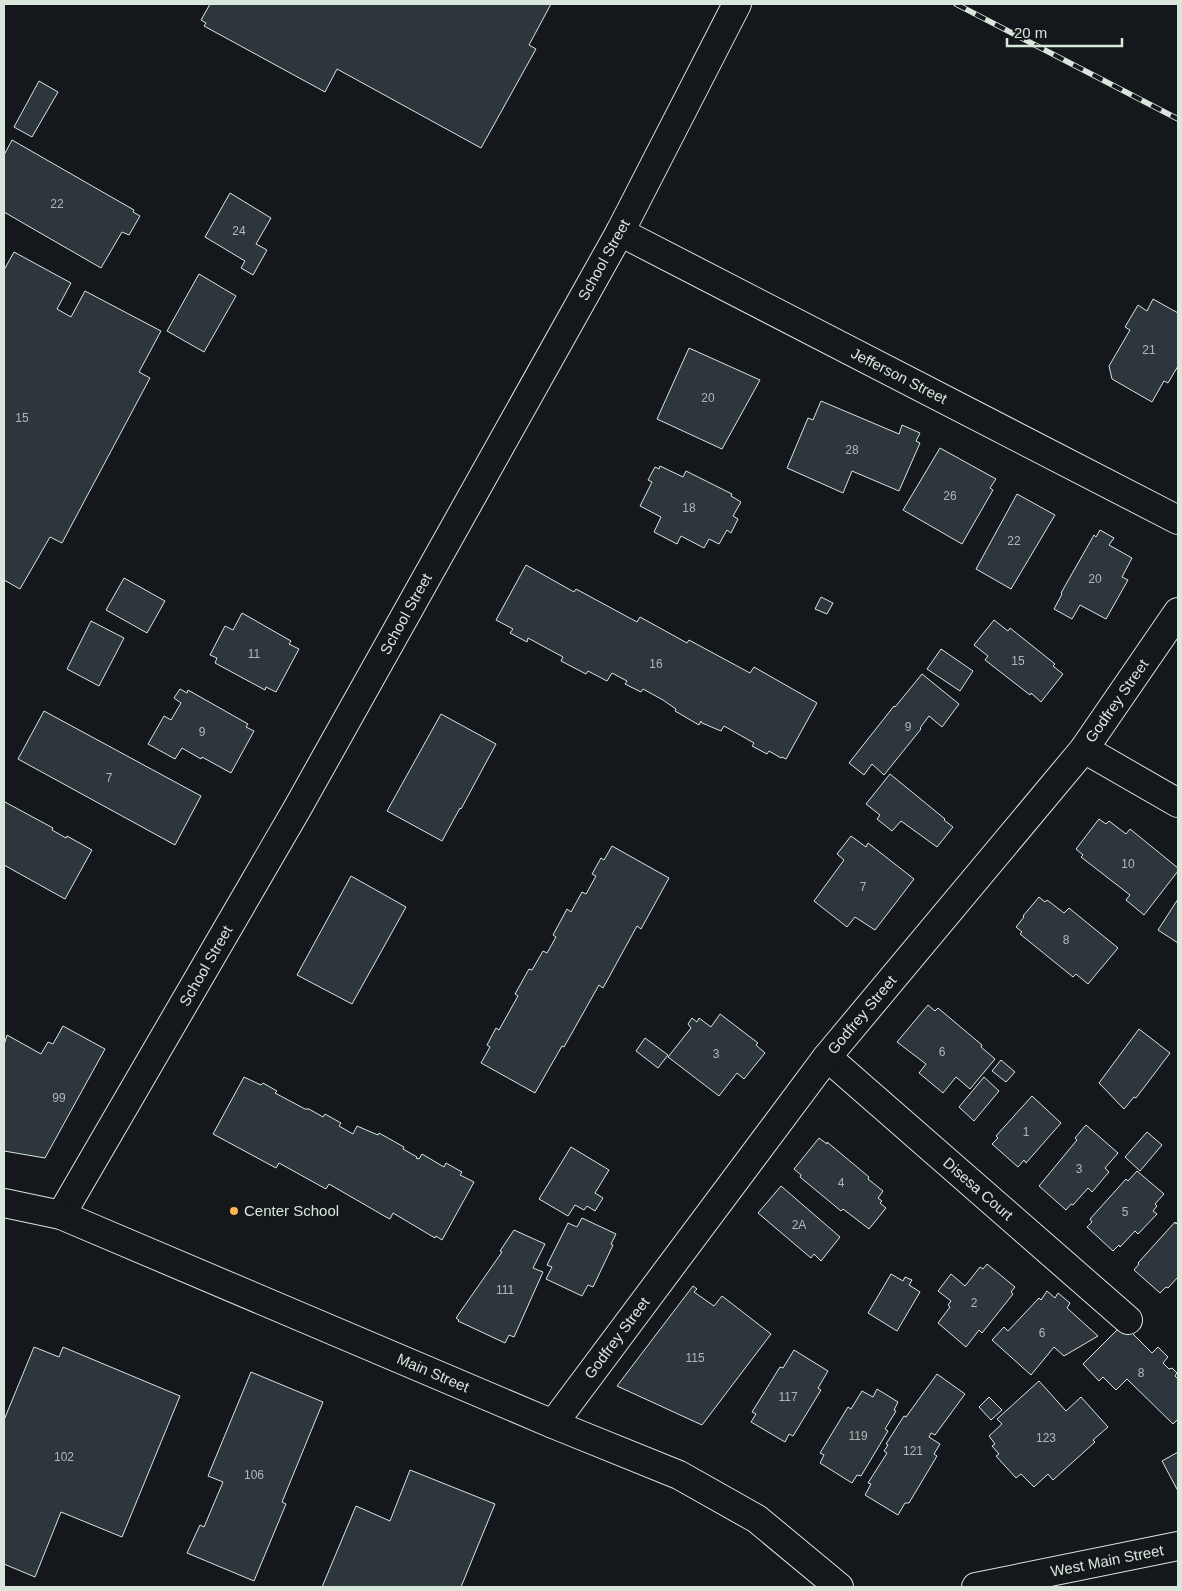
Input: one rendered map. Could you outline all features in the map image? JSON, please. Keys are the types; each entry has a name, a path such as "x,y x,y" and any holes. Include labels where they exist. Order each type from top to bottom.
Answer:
{"street":[{"name":"School Street","path":"61,1215 297,810 620,232 737,4"},
{"name":"Jefferson Street","path":"620,232 1178,520"},
{"name":"Godfrey Street","path":"553,1424 827,1057 1084,749 1178,612"},
{"path":"1084,749 1178,803"},
{"name":"Disesa Court","path":"827,1057 1128,1320"},
{"name":"Main Street","path":"4,1203 61,1215 553,1424 679,1475 757,1519 838,1587"},
{"name":"West Main Street","path":"976,1587 1178,1546"}],"building":[{"path":"210,4 551,4 529,45 536,49 481,148 337,69 325,92 204,26 206,23 201,20"},
{"path":"39,81 58,92 32,137 14,127"},
{"path":"12,140 134,210 133,212 140,216 129,235 122,232 101,268 4,212 4,155"},
{"path":"230,193 271,218 256,244 267,250 253,275 241,268 245,261 205,237"},
{"path":"14,252 71,283 57,309 71,317 85,291 161,331 139,372 150,378 62,543 50,537 20,589 4,580 4,270"},
{"path":"199,274 236,296 204,352 167,331"},
{"path":"1153,299 1178,313 1178,366 1168,383 1164,381 1152,402 1112,379 1109,366 1130,330 1125,327 1138,305 1147,311"},
{"path":"689,348 760,380 722,449 657,419"},
{"path":"821,401 899,434 902,425 920,433 916,441 920,443 899,491 852,471 843,493 787,468 808,418 813,420"},
{"path":"940,448 996,479 990,488 993,490 962,544 903,510"},
{"path":"660,466 683,477 686,471 732,494 731,496 741,502 733,516 738,519 731,533 727,530 719,544 709,539 704,548 681,536 677,544 654,532 661,517 640,506 652,482 648,480 655,467 659,469"},
{"path":"1017,494 1055,515 1011,589 976,569"},
{"path":"1100,530 1114,538 1109,545 1132,558 1122,577 1128,580 1106,619 1080,605 1072,619 1054,609 1094,535 1096,537"},
{"path":"526,565 574,592 576,589 637,622 640,617 687,643 689,640 750,673 754,667 817,703 786,759 769,751 767,754 752,746 754,743 724,726 721,731 701,721 699,725 675,711 676,709 663,700 643,689 641,692 625,684 627,681 612,673 607,681 588,671 586,674 561,661 563,657 528,638 527,642 510,633 513,629 496,620"},
{"path":"124,578 165,601 147,633 106,610"},
{"path":"821,597 833,603 827,614 815,609"},
{"path":"242,613 291,641 289,644 299,649 276,692 266,687 265,690 215,663 217,658 210,655 225,626 233,630"},
{"path":"994,620 1008,631 1010,628 1055,664 1053,666 1063,674 1041,702 985,660 988,656 974,645"},
{"path":"91,621 124,638 99,686 67,669"},
{"path":"941,649 973,671 960,691 927,669"},
{"path":"922,674 959,704 942,727 929,716 921,729 884,775 872,764 864,775 849,763"},
{"path":"180,689 187,693 188,690 248,724 246,727 254,731 231,773 182,748 175,759 148,744 164,716 171,720 181,703 174,698"},
{"path":"44,711 201,796 175,845 18,759"},
{"path":"441,714 496,744 442,841 387,811"},
{"path":"890,774 953,827 937,847 901,821 892,831 877,819 880,815 866,804"},
{"path":"5,802 53,828 52,830 66,838 67,836 92,850 65,899 4,865"},
{"path":"1099,819 1106,824 1109,821 1126,834 1130,829 1178,868 1178,871 1144,915 1126,900 1130,895 1081,857 1083,855 1076,849"},
{"path":"851,836 866,847 868,843 914,879 875,930 855,917 847,927 814,901 844,860 837,854"},
{"path":"612,846 669,878 641,929 637,926 603,988 599,985 535,1093 481,1063 490,1047 487,1045 496,1028 499,1030 518,996 515,994 529,969 532,970 543,951 547,953 556,937 553,935 567,909 571,912 582,892 586,894 596,876 592,874 601,858 604,860"},
{"path":"351,876 406,907 352,1004 297,975"},
{"path":"1039,897 1045,902 1047,900 1064,913 1069,908 1118,948 1088,984 1076,974 1073,977 1020,934 1022,932 1016,927"},
{"path":"1178,899 1178,943 1158,930"},
{"path":"928,1005 935,1011 938,1008 982,1045 981,1047 995,1059 970,1089 956,1077 943,1093 919,1073 926,1064 897,1042"},
{"path":"720,1014 758,1043 756,1045 765,1053 744,1079 737,1073 719,1096 668,1057 691,1028 688,1024 692,1018 697,1022 699,1018 711,1027"},
{"path":"63,1026 105,1049 45,1158 4,1151 4,1045 7,1035 41,1054 48,1042 53,1044"},
{"path":"1139,1029 1170,1053 1136,1098 1134,1097 1124,1109 1099,1083"},
{"path":"645,1038 668,1055 658,1068 636,1051"},
{"path":"1001,1060 1015,1072 1006,1082 992,1071"},
{"path":"244,1077 261,1085 263,1083 277,1091 275,1093 305,1109 309,1109 323,1117 325,1114 341,1123 339,1126 353,1134 357,1126 378,1135 379,1133 404,1147 403,1149 416,1158 419,1159 422,1154 444,1167 446,1163 462,1172 460,1175 474,1182 442,1240 436,1236 435,1238 393,1213 390,1219 329,1184 326,1189 279,1163 276,1168 213,1134"},
{"path":"984,1077 999,1091 974,1121 959,1107"},
{"path":"1032,1096 1061,1123 1026,1163 1024,1160 1018,1167 992,1144 998,1138 996,1136"},
{"path":"1086,1125 1118,1153 1105,1168 1109,1172 1092,1192 1088,1188 1066,1210 1039,1186 1077,1140 1075,1138"},
{"path":"1147,1132 1162,1145 1140,1171 1125,1157"},
{"path":"819,1138 827,1144 827,1142 883,1191 878,1198 882,1201 880,1203 886,1208 869,1229 843,1209 841,1211 800,1177 801,1175 794,1169"},
{"path":"571,1147 609,1170 595,1193 603,1198 595,1211 587,1206 584,1210 575,1205 568,1216 539,1199"},
{"path":"1137,1171 1164,1194 1155,1204 1157,1206 1153,1211 1157,1214 1138,1234 1135,1231 1120,1247 1119,1245 1113,1251 1087,1227 1092,1222 1090,1219 1126,1179 1128,1181"},
{"path":"781,1186 840,1237 821,1261 814,1254 811,1258 758,1213"},
{"path":"582,1218 616,1234 611,1244 613,1245 593,1287 588,1285 582,1296 546,1279 552,1267 547,1265 568,1223 577,1227"},
{"path":"1178,1221 1178,1277 1168,1288 1166,1287 1160,1293 1134,1270 1138,1263"},
{"path":"514,1230 545,1244 533,1268 543,1272 514,1337 509,1335 505,1343 458,1321 456,1318 502,1252 500,1251"},
{"path":"987,1264 1015,1287 1011,1292 1013,1294 982,1333 979,1330 966,1347 938,1323 950,1307 948,1305 951,1301 938,1291 951,1274 965,1286 980,1267 983,1269"},
{"path":"891,1274 903,1281 905,1277 912,1280 909,1285 920,1292 897,1331 868,1313"},
{"path":"693,1286 697,1289 694,1292 714,1306 722,1296 771,1334 702,1425 617,1386"},
{"path":"1047,1291 1055,1298 1058,1293 1070,1303 1067,1308 1098,1336 1064,1356 1054,1347 1031,1375 992,1340 1004,1327 1008,1331 1039,1298 1041,1300"},
{"path":"1123,1324 1152,1353 1158,1347 1168,1357 1163,1363 1177,1373 1175,1376 1178,1379 1178,1419 1173,1424 1127,1379 1116,1390 1103,1377 1099,1381 1083,1364"},
{"path":"34,1347 59,1357 63,1347 180,1396 122,1537 61,1512 35,1577 4,1564 4,1420"},
{"path":"794,1350 828,1371 818,1388 821,1390 793,1436 789,1434 785,1442 751,1422 756,1414 752,1412 780,1367 783,1368"},
{"path":"251,1372 323,1402 282,1502 286,1504 254,1581 187,1553 200,1525 204,1527 223,1482 208,1476"},
{"path":"937,1374 965,1394 935,1435 931,1433 929,1437 940,1444 934,1454 937,1456 909,1503 905,1503 898,1515 865,1495 871,1484 868,1483 887,1453 884,1451 888,1445 886,1444 904,1416 906,1417"},
{"path":"1039,1381 1066,1411 1081,1397 1108,1427 1093,1440 1095,1442 1053,1480 1048,1474 1034,1487 1021,1474 1016,1478 996,1456 999,1454 992,1446 995,1444 989,1436 1002,1424 997,1419"},
{"path":"877,1389 898,1402 894,1410 896,1411 885,1429 888,1431 861,1476 857,1475 852,1483 820,1463 824,1455 820,1453 848,1407 851,1409 862,1391 873,1397"},
{"path":"989,1397 1002,1410 991,1420 979,1407"},
{"path":"1178,1452 1178,1491 1162,1461"},
{"path":"410,1470 495,1504 461,1587 322,1587 356,1506 390,1521"}],"railway":[{"path":"956,4 1178,119"}],"place":[{"name":"Center School","path":"234,1211"}]}
